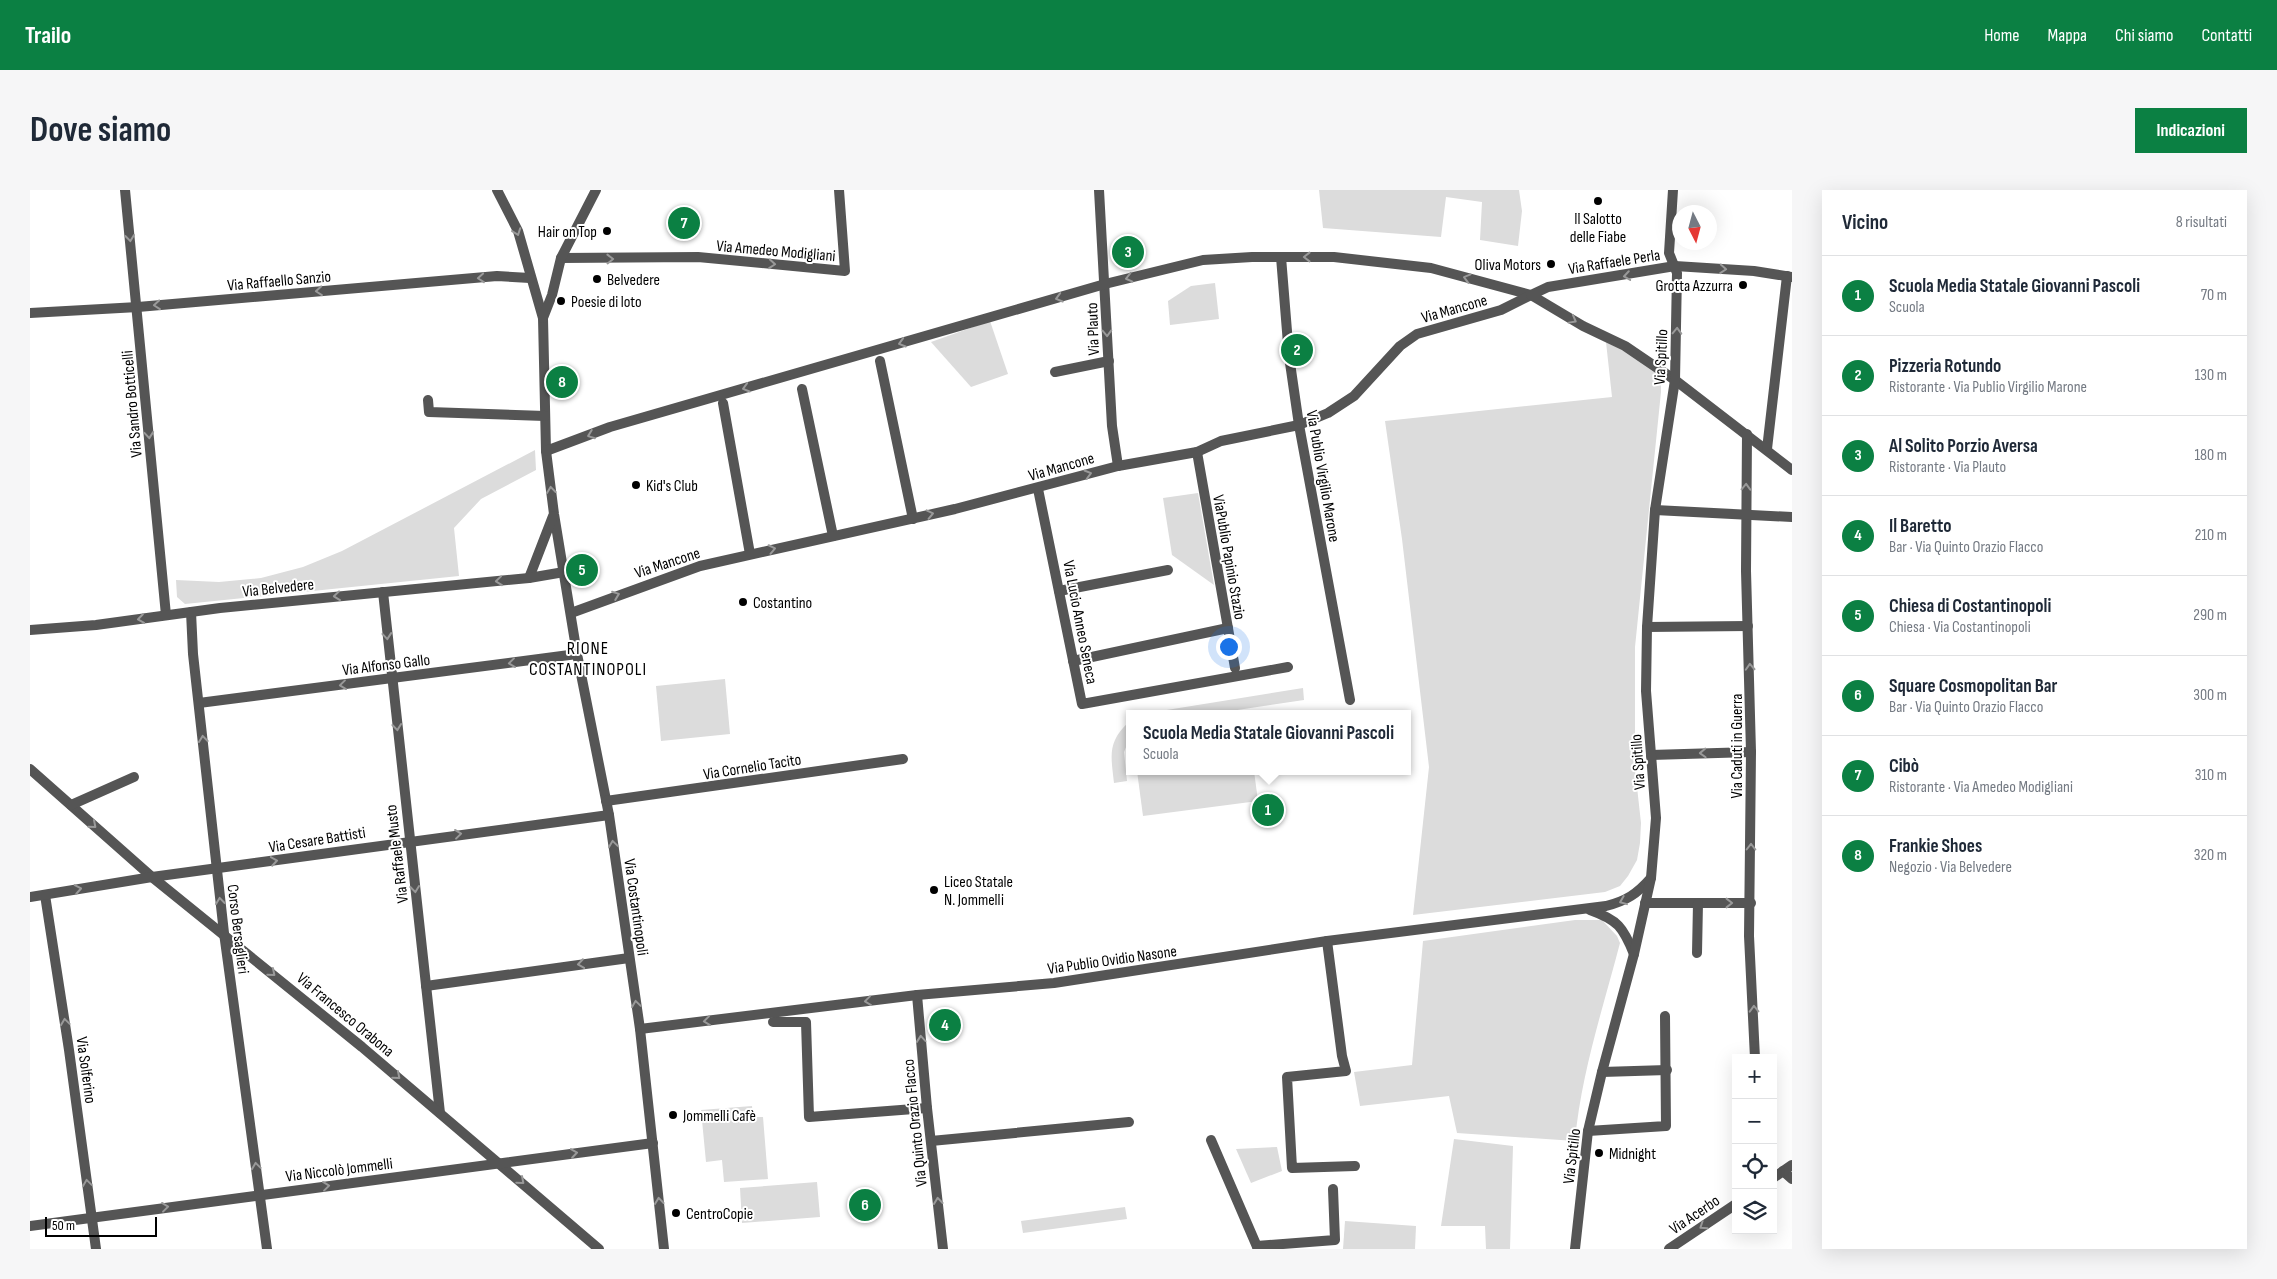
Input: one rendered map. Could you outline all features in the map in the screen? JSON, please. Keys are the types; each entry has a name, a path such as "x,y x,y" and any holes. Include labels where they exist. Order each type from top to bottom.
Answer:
{"street":[{"name":"Via Sandro Botticelli","path":"125,190 138,307 166,615"},
{"path":"497,190 518,231 543,318 546,452 564,572"},
{"path":"543,318 552,295 561,258 596,190"},
{"name":"Via Amedeo Modigliani","path":"561,258 698,257 845,271 839,190"},
{"name":"Via Plauto","path":"1099,190 1106,284 1112,426 1118,466"},
{"name":"Via Spitillo","path":"1575,1249 1588,1131 1634,954 1651,878 1656,818 1646,691 1647,627 1655,510 1675,380 1677,281 1675,266 1669,253 1674,190"},
{"path":"546,452 610,427 1106,284 1203,260 1281,256 1334,257 1431,268 1531,295 1583,326 1625,346 1675,380 1792,470"},
{"name":"Via Publio Virgilio Marone","path":"1281,256 1289,356 1299,425 1350,700"},
{"name":"Via Raffaele Perla","path":"1531,295 1548,287 1675,266 1754,271 1790,276"},
{"name":"Via Raffaello Sanzio","path":"30,313 138,307 497,276 530,278"},
{"path":"1767,450 1790,276"},
{"name":"Via Mancone","path":"571,613 700,566 913,518 1038,488 1118,466 1157,461 1197,452 1221,441 1299,425 1328,413 1354,396 1400,346 1418,334 1446,324 1501,310 1531,295"},
{"path":"1055,372 1108,361"},
{"path":"880,362 913,518"},
{"path":"802,389 833,536"},
{"path":"428,400 430,412 545,416"},
{"path":"723,403 750,554"},
{"name":"Via Caduti in Guerra","path":"1747,434 1745,515 1751,752 1751,903 1749,936 1755,1054"},
{"name":"ViaPublio Papinio Stazio","path":"1197,452 1235,668"},
{"name":"Via Lucio Anneo Seneca","path":"1038,488 1082,704 1288,667"},
{"path":"1655,510 1792,518"},
{"path":"529,578 554,514"},
{"path":"1059,591 1168,570"},
{"name":"Via Belvedere","path":"30,630 96,625 191,612 529,578 564,572"},
{"name":"Via Costantinopoli","path":"564,572 577,654 606,801 630,958 640,1029 664,1249"},
{"name":"Via Raffaele Musto","path":"383,592 391,679 440,1113"},
{"name":"Corso Bersaglieri","path":"191,612 193,654 216,870 267,1249"},
{"path":"1647,627 1748,626"},
{"path":"1073,661 1228,628"},
{"name":"Via Alfonso Gallo","path":"199,703 577,654"},
{"path":"1651,755 1751,752"},
{"name":"Via Cornelio Tacito","path":"606,801 903,759"},
{"name":"Via Francesco Orabona","path":"30,769 152,877 224,933 501,1163 600,1249"},
{"path":"71,805 134,777"},
{"name":"Via Cesare Battisti","path":"30,897 152,877 216,870 409,841 608,815"},
{"name":"Via Publio Ovidio Nasone","path":"640,1029 917,994 1054,983 1327,941 1587,909 1624,901 1636,894 1651,878"},
{"name":"Via Solferino","path":"45,895 69,1050 96,1249"},
{"path":"1645,903 1751,903"},
{"path":"1697,953 1698,903"},
{"name":"Via Publio Ovidio Nasone","path":"1587,909 1612,918 1622,927 1634,954"},
{"path":"1327,941 1342,1056 1346,1071 1287,1077 1292,1168 1355,1166"},
{"path":"426,986 630,958"},
{"name":"Via Quinto Orazio Flacco","path":"917,994 927,1108 943,1249"},
{"path":"1588,1131 1666,1126 1667,1070 1665,1016"},
{"path":"773,1022 806,1022 809,1117 927,1108"},
{"path":"1602,1072 1667,1070"},
{"path":"931,1141 1129,1122"},
{"path":"1211,1140 1258,1248 1335,1244 1332,1188"},
{"name":"Via Niccolò Jommelli","path":"30,1226 91,1216 652,1142"},
{"path":"1777,1175 1788,1168 1792,1178"},
{"name":"Via Acerbo","path":"1669,1249 1732,1207"}],"shaded area":[{"path":"1319,190 1519,190 1522,211 1518,246 1480,240 1482,202 1446,197 1441,237 1323,228"},
{"path":"1215,283 1219,319 1170,325 1168,301 1191,286"},
{"path":"990,321 1008,374 971,387 931,342"},
{"path":"1606,342 1630,354 1661,374 1661,392 1635,647 1635,769 1641,823 1637,860 1620,886 1605,892 1413,915 1429,767 1402,539 1385,421 1612,397"},
{"path":"535,450 536,470 481,499 454,528 459,576 185,604 177,597 176,580 219,582 261,578 303,567 342,551"},
{"path":"1198,493 1214,585 1172,555 1163,498"},
{"path":"725,679 730,734 661,741 656,686"},
{"path":"1303,688 1304,700 1238,710 1167,710"},
{"path":"1126,725 1126,747 1124,752 1127,781 1114,783 1112,750 1117,736"},
{"path":"1138,775 1255,775 1258,801 1143,816"},
{"path":"1575,920 1602,920 1617,936 1620,943 1587,1066 1575,1141 1457,1133 1449,1096 1360,1106 1354,1072 1412,1065 1423,941"},
{"path":"752,1106 753,1117 763,1117 768,1179 724,1182 722,1160 706,1162 701,1110"},
{"path":"1454,1139 1513,1146 1510,1249 1486,1249 1485,1226 1441,1226"},
{"path":"1277,1147 1282,1171 1251,1183 1236,1149"},
{"path":"817,1182 820,1217 742,1223 740,1188"},
{"path":"1125,1207 1127,1219 1023,1233 1021,1221"},
{"path":"1345,1221 1416,1226 1415,1249 1343,1249"}],"place":[{"name":"Il Salotto delle Fiabe","path":"1598,201"},
{"name":"Cibò","path":"684,223"},
{"name":"Hair on Top","path":"607,231"},
{"name":"Al Solito Porzio Aversa","path":"1128,252"},
{"name":"Oliva Motors","path":"1551,264"},
{"name":"Belvedere","path":"597,279"},
{"name":"Grotta Azzurra","path":"1743,285"},
{"name":"Poesie di loto","path":"561,301"},
{"name":"Pizzeria Rotundo","path":"1297,350"},
{"name":"Frankie Shoes","path":"562,382"},
{"name":"Kid's Club","path":"636,485"},
{"name":"Chiesa di Costantinopoli","path":"582,570"},
{"name":"Costantino","path":"743,602"},
{"name":"Scuola Media Statale Giovanni Pascoli","path":"1268,810"},
{"name":"Liceo Statale N. Jommelli","path":"934,890"},
{"name":"Il Baretto","path":"945,1025"},
{"name":"Jommelli Cafè","path":"673,1115"},
{"name":"Midnight","path":"1599,1153"},
{"name":"Square Cosmopolitan Bar","path":"865,1205"},
{"name":"CentroCopie","path":"676,1213"}],"district":[{"name":"RIONE COSTANTINOPOLI","path":"588,658"}]}
